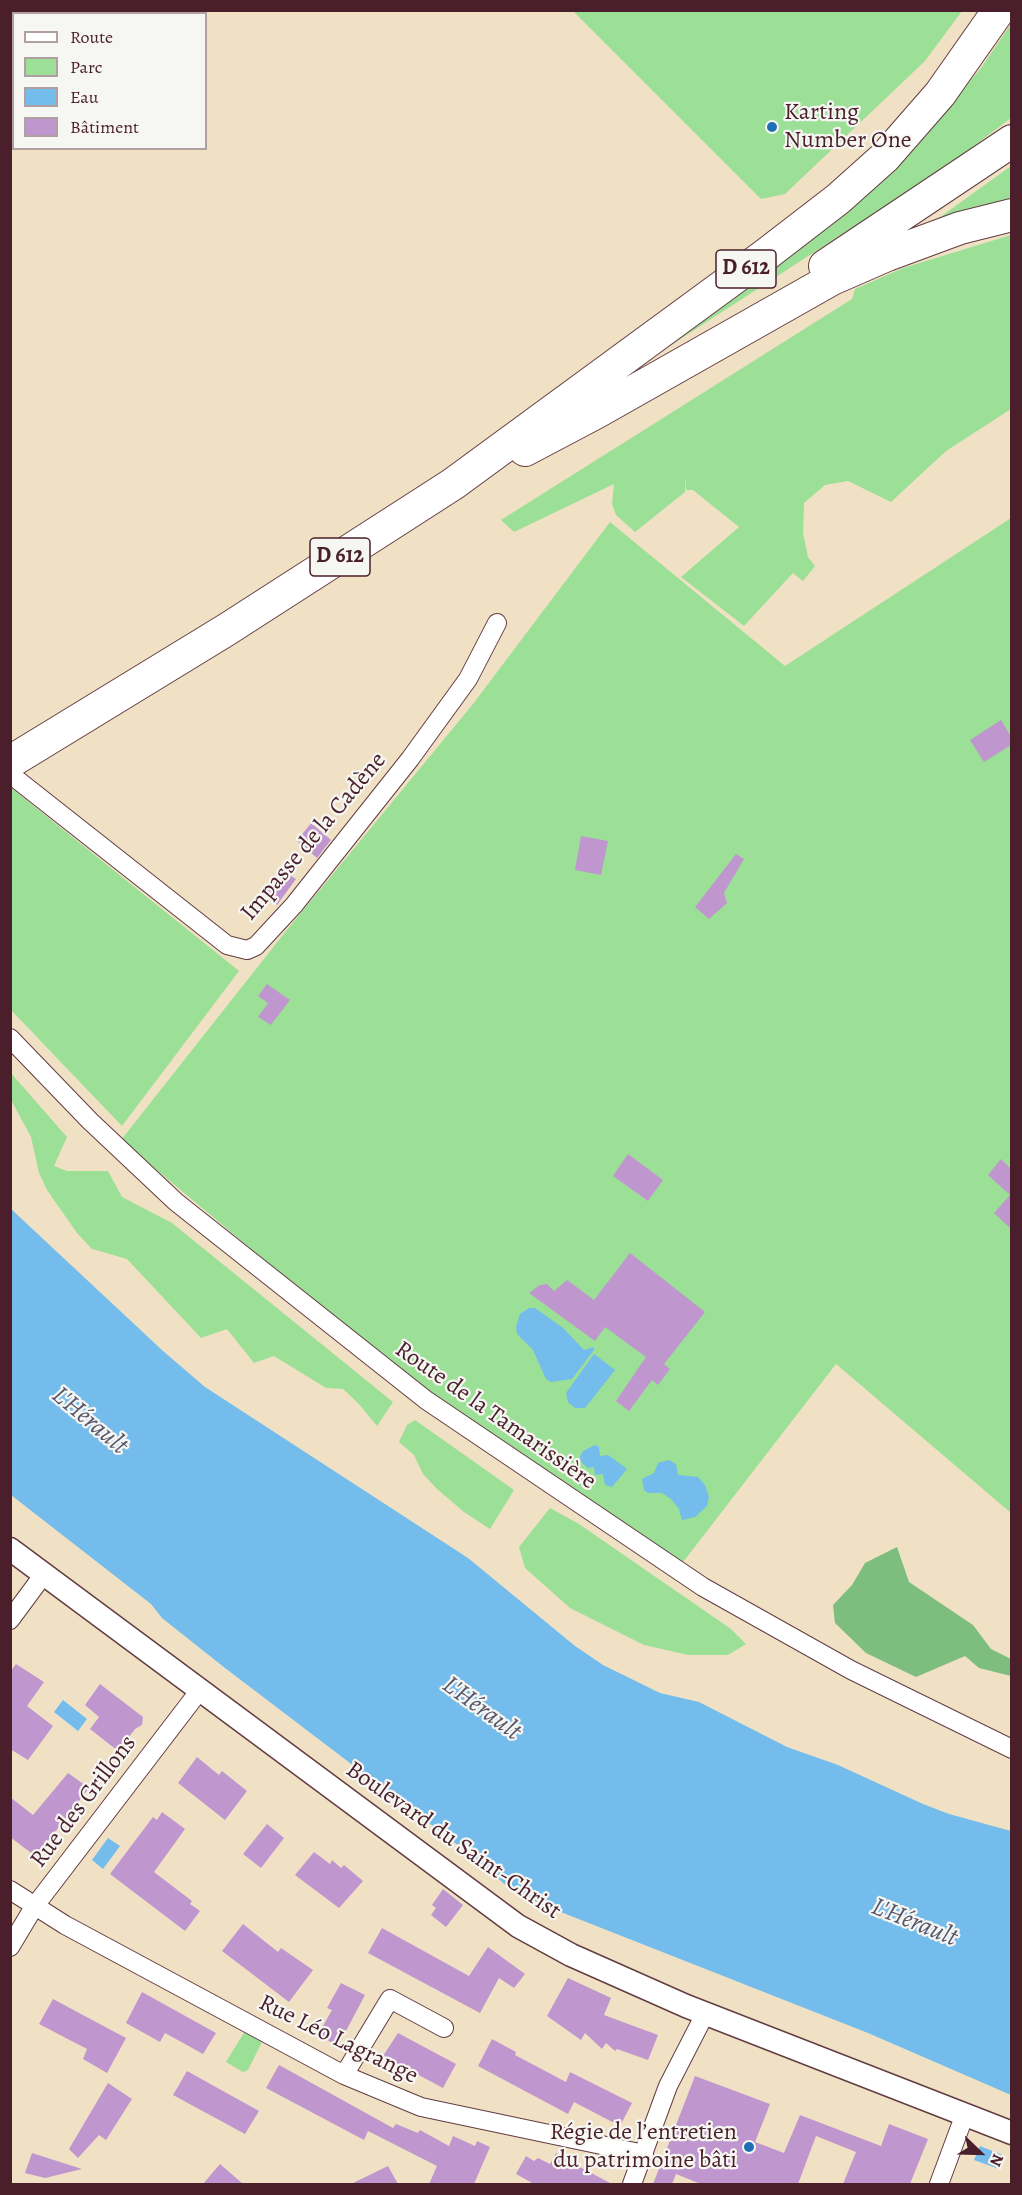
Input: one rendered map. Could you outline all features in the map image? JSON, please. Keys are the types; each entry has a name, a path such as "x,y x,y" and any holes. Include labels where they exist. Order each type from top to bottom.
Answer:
{"highway":[{"name":"D 612","path":"10,762 226,630 453,484 838,199 885,157 940,94 999,10"},
{"name":"D 612","path":"597,412 884,228 1011,141"},
{"name":"D 612","path":"453,484 597,412 832,279 887,255 960,228 1011,215"}],"street":[{"name":"Impasse de la Cadène","path":"10,774 227,945 247,950 256,946 294,905 410,759 468,679 497,623"},
{"name":"Route de la Tamarissière","path":"10,1038 90,1121 176,1202 426,1400 657,1557 746,1612 851,1671 1011,1749"},
{"name":"Boulevard du Saint-Christ","path":"10,1549 518,1926 601,1968 1011,2133"},
{"path":"10,1620 44,1574"},
{"name":"Rue des Grillons","path":"10,1947 34,1907 200,1690"},
{"name":"Rue Léo Lagrange","path":"10,1890 34,1907 344,2075 421,2106 644,2154"},
{"path":"344,2075 390,1999 444,2028"},
{"path":"633,2184 679,2061 706,2012"},
{"path":"939,2184 965,2114"}],"green space":[{"name":"Karting Number One","path":"573,11 962,11 925,61 785,194 761,199"},
{"path":"1011,24 1011,118 947,166 628,373 913,148 981,68"},
{"path":"1011,166 1011,202 962,211 936,220"},
{"path":"1011,235 1011,409 946,451 891,502 848,481 825,485 804,503 803,533 808,557 815,566 803,581 793,573 744,626 681,577 739,527 693,490 686,490 685,474 685,492 635,532 616,515 612,504 614,484 514,532 501,520 852,299 855,289 903,268"},
{"path":"1011,518 1011,1513 836,1364 680,1566 417,1388 121,1140 286,931 473,704 610,522 785,666"},
{"path":"10,787 239,971 122,1126 11,1010"},
{"path":"10,1072 67,1137 54,1166 67,1171 108,1171 122,1197 172,1223 393,1402 377,1426 343,1389 326,1388 274,1356 254,1363 227,1329 201,1338 127,1259 92,1249 77,1233 47,1190 39,1173 31,1137 11,1100"},
{"path":"415,1420 514,1490 490,1529 464,1512 437,1489 423,1474 414,1455 399,1442 407,1425"},
{"path":"550,1508 579,1524 731,1629 746,1644 728,1655 688,1655 644,1645 570,1608 525,1568 519,1547"},
{"path":"897,1547 909,1582 973,1625 991,1649 1011,1659 1011,1676 979,1668 965,1656 916,1677 866,1653 835,1623 833,1605 852,1585 865,1563"},
{"path":"245,2031 262,2042 248,2070 243,2072 226,2062"}],"water":[{"name":"L'Hérault","path":"10,1208 163,1351 205,1387 468,1558 575,1646 603,1665 660,1693 699,1702 787,1747 838,1765 923,1804 949,1814 1011,1831 1011,2095 868,2033 543,1905 508,1887 467,1852 225,1668 162,1618 151,1604 11,1495"},
{"path":"529,1308 535,1308 563,1328 584,1350 593,1347 594,1350 572,1379 551,1382 546,1379 533,1350 517,1334 516,1327 520,1314"},
{"path":"594,1354 615,1370 585,1408 575,1408 568,1402 566,1393"},
{"path":"595,1445 599,1447 600,1456 608,1455 627,1469 612,1487 605,1485 603,1474 595,1475 594,1467 588,1468 581,1462 580,1456 583,1451"},
{"path":"669,1460 676,1464 678,1475 698,1477 705,1485 709,1497 707,1506 695,1517 682,1520 679,1509 671,1499 662,1493 648,1493 644,1490 642,1479 654,1473 658,1463"},
{"path":"63,1700 87,1719 78,1731 54,1712"},
{"path":"108,1838 120,1846 103,1869 92,1860"},
{"path":"980,2146 1005,2156 999,2169 974,2160"}],"building":[{"path":"1001,720 1011,737 1011,745 984,762 970,740"},
{"path":"311,823 331,840 317,858 297,841"},
{"path":"581,836 608,841 601,875 575,870"},
{"path":"736,854 744,859 724,893 727,903 709,919 695,907"},
{"path":"283,871 296,879 277,905 265,894"},
{"path":"267,984 290,1000 271,1025 258,1017 268,1003 258,996"},
{"path":"628,1154 663,1180 648,1201 613,1176"},
{"path":"1001,1159 1011,1169 1011,1229 994,1213 1010,1195 988,1175"},
{"path":"630,1253 705,1312 664,1364 670,1369 658,1385 652,1380 629,1411 616,1401 646,1357 605,1327 595,1341 529,1293 540,1285 547,1284 554,1291 567,1280 594,1300"},
{"path":"16,1664 44,1682 27,1706 53,1726 28,1760 10,1749 10,1672"},
{"path":"100,1684 143,1717 142,1725 135,1729 118,1751 90,1729 99,1717 85,1705"},
{"path":"197,1757 219,1775 222,1771 247,1791 225,1820 178,1783"},
{"path":"68,1773 89,1788 48,1841 50,1843 38,1858 10,1837 10,1797 33,1815"},
{"path":"162,1812 185,1829 154,1872 192,1901 190,1904 200,1911 185,1931 110,1874 153,1817 157,1820"},
{"path":"267,1824 284,1838 261,1868 243,1854"},
{"path":"314,1852 330,1864 332,1860 341,1868 344,1865 363,1881 339,1908 295,1875"},
{"path":"443,1889 463,1905 446,1927 431,1915 436,1908 432,1905"},
{"path":"243,1924 278,1952 281,1948 313,1970 289,2002 222,1951"},
{"path":"382,1928 469,1976 488,1947 525,1974 514,1988 499,1978 480,2013 368,1953"},
{"path":"568,1978 611,1998 604,2015 658,2035 648,2060 617,2049 615,2051 606,2043 602,2049 585,2033 581,2040 547,2016"},
{"path":"341,1983 365,1995 338,2046 318,2035 332,2010 327,2008"},
{"path":"142,1992 216,2033 203,2054 165,2033 160,2042 126,2023"},
{"path":"53,1999 126,2038 107,2073 83,2059 87,2049 39,2024"},
{"path":"398,2033 456,2064 443,2088 383,2056"},
{"path":"492,2039 516,2052 515,2055 566,2082 570,2072 632,2103 620,2126 574,2102 568,2114 478,2066"},
{"path":"279,2065 393,2128 396,2124 418,2133 420,2130 449,2146 453,2136 475,2146 477,2141 490,2147 474,2184 429,2184 437,2166 368,2131 364,2140 266,2088"},
{"path":"187,2071 259,2111 245,2134 173,2095"},
{"path":"695,2076 770,2104 755,2142 784,2153 800,2115 881,2146 889,2124 928,2139 910,2184 843,2184 856,2152 816,2136 798,2184 701,2184 676,2174 672,2184 653,2184"},
{"path":"108,2083 132,2099 106,2140 99,2135 78,2158 69,2149"},
{"path":"32,2153 82,2169 45,2178 25,2173"},
{"path":"556,2153 612,2184 534,2184 516,2174 526,2156 534,2161 538,2158 550,2164"},
{"path":"220,2164 243,2184 203,2184"},
{"path":"388,2166 398,2184 351,2184"}],"place":[{"name":"Karting Number One","path":"772,127"},
{"name":"Régie de l’entretien du patrimoine bâti","path":"749,2147"}]}
